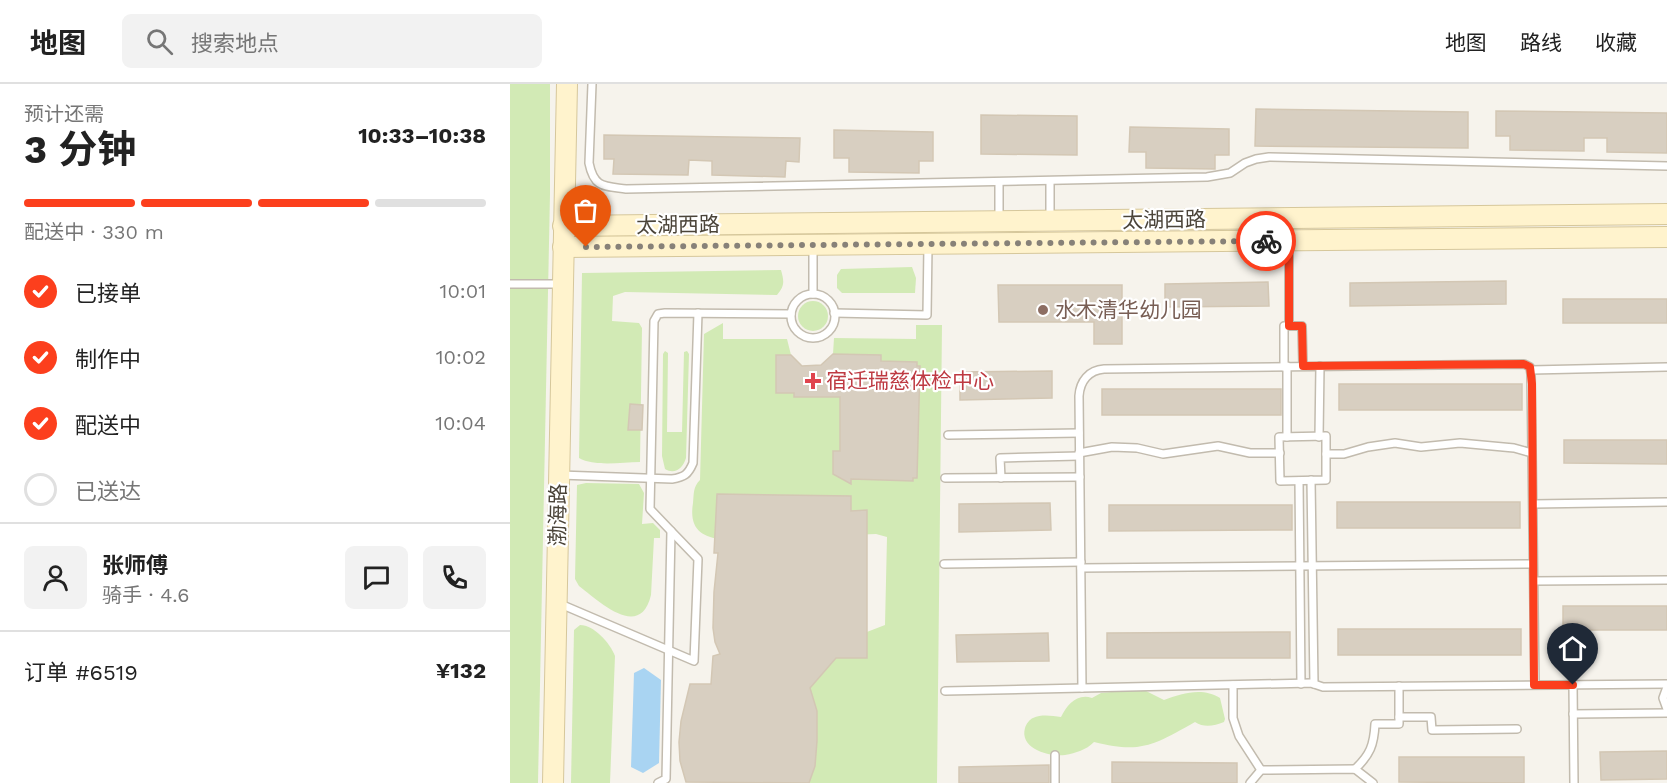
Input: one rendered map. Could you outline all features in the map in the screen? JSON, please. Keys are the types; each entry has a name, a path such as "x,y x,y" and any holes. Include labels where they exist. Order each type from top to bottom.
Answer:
{"street":[{"path":"563,247 567,84"},
{"name":"太湖西路","path":"563,226 1667,214"},
{"name":"太湖西路","path":"563,247 1667,237"},
{"name":"渤海路","path":"553,783 563,247"}],"lane":[{"path":"592,84 589,163 591,176 604,186 626,189 1207,177 1230,173 1245,163 1269,157 1667,166"},
{"path":"1050,181 1050,221"},
{"path":"999,182 999,222"},
{"path":"1289,218 1289,326"},
{"path":"834,313 927,315 928,222"},
{"path":"813,246 813,294"},
{"path":"510,284 562,284"},
{"path":"813,294 828,300 834,313 831,327 827,332 813,337 799,333 791,314 796,301 813,294"},
{"path":"556,603 694,661 698,560 650,509 654,321 658,314 664,313 791,314"},
{"path":"559,475 651,478 682,477 689,473 693,463 698,313"},
{"path":"1287,437 1284,326 1302,326 1303,366"},
{"path":"1082,688 1079,389 1089,374 1096,369 1524,364 1530,367 1534,685"},
{"path":"1319,436 1320,366"},
{"path":"1530,370 1666,367"},
{"path":"948,435 1079,433"},
{"path":"1319,436 1326,436 1326,480 1280,481 1280,437 1319,436"},
{"path":"1326,454 1344,454 1395,443 1421,447 1460,443 1514,448 1532,453"},
{"path":"1001,478 1000,458 1079,454 1112,447 1137,448 1164,454 1218,446 1250,453 1280,453"},
{"path":"945,478 1080,477"},
{"path":"1311,480 1314,684"},
{"path":"1299,481 1301,684"},
{"path":"1533,504 1667,502"},
{"path":"658,783 666,779 671,531"},
{"path":"944,564 1312,566 1533,564"},
{"path":"1534,581 1667,580"},
{"path":"945,691 1301,684 1323,687 1667,686 1662,698 1667,711 1573,714"},
{"path":"1233,685 1233,718 1239,736 1261,770"},
{"path":"1573,685 1574,783"},
{"path":"1355,769 1371,751 1375,724 1399,724 1399,686"},
{"path":"1399,717 1431,717 1432,730 1517,729"},
{"path":"1055,755 1055,783"},
{"path":"1250,783 1261,770 1355,769 1373,783"}],"green space":[{"path":"510,84 550,84 550,194 538,783 510,783"},
{"path":"912,267 916,278 915,293 842,293 837,288 837,275 841,269"},
{"path":"781,270 783,283 777,295 625,292 613,296 612,321 639,323 642,328 640,462 601,463 579,458 582,273"},
{"path":"813,301 824,305 828,316 824,327 813,331 802,327 798,316 802,305"},
{"path":"723,323 723,339 787,339 791,355 802,366 821,365 833,354 834,338 916,339 916,325 942,325 937,783 773,783 780,776 815,652 885,625 887,537 876,534 724,540 708,536 698,530 692,512 694,490 700,480 704,334"},
{"path":"665,351 668,353 667,432 682,432 684,352 687,351 689,354 686,458 683,465 675,471 665,469 662,456 663,354"},
{"path":"586,483 639,484 644,493 642,524 653,523 660,530 660,538 654,538 651,595 646,608 638,615 629,616 608,608 579,586 575,579 577,485"},
{"path":"580,625 591,628 601,636 615,656 610,783 571,783 574,630"},
{"path":"1146,691 1164,700 1192,692 1207,693 1220,698 1225,719 1224,722 1209,726 1195,722 1169,737 1147,745 1124,747 1094,742 1081,751 1065,755 1052,755 1037,750 1031,746 1024,735 1027,723 1032,719 1043,716 1061,717 1069,704 1077,699 1092,698 1101,693"}],"water":[{"path":"644,668 661,680 659,763 643,773 631,767 634,673"}],"building":[{"path":"1256,109 1468,112 1468,148 1255,146"},
{"path":"1496,111 1667,113 1667,153 1607,152 1607,138 1584,138 1584,151 1510,150 1510,136 1496,136"},
{"path":"981,115 1077,116 1077,155 981,154"},
{"path":"1130,127 1229,129 1229,155 1215,155 1215,169 1146,168 1146,152 1129,152"},
{"path":"834,130 933,132 933,161 919,161 919,173 849,172 849,158 834,158"},
{"path":"604,135 800,138 799,162 786,161 785,177 712,175 712,161 689,160 688,175 613,174 614,159 604,159"},
{"path":"1506,281 1506,304 1350,306 1350,283"},
{"path":"1268,282 1269,306 1165,307 1165,284"},
{"path":"998,285 1122,285 1122,344 1094,344 1094,322 999,322"},
{"path":"1563,299 1667,299 1667,323 1563,323"},
{"path":"833,354 881,355 881,361 917,362 917,366 920,366 917,478 913,478 913,481 851,479 851,484 833,474 833,451 840,451 840,397 794,397 794,393 776,393 776,355 791,355 802,366 821,365"},
{"path":"1052,371 1052,398 960,400 960,372"},
{"path":"1339,384 1522,384 1522,410 1339,410"},
{"path":"1102,389 1281,389 1281,415 1102,415"},
{"path":"630,404 643,405 642,430 628,430"},
{"path":"1564,440 1667,440 1667,464 1564,463"},
{"path":"717,494 851,496 851,511 867,510 867,658 836,658 810,688 817,711 817,741 815,766 809,783 686,782 680,761 679,742 681,721 690,684 711,684 713,656 720,654 713,628 718,553 714,553"},
{"path":"1337,502 1520,502 1520,528 1337,528"},
{"path":"1050,503 1051,530 959,532 959,504"},
{"path":"1109,505 1292,505 1292,530 1109,531"},
{"path":"1563,606 1667,606 1667,630 1563,630"},
{"path":"1338,629 1521,629 1521,655 1338,655"},
{"path":"1290,632 1290,658 1107,658 1107,633"},
{"path":"1048,633 1049,661 957,662 956,635"},
{"path":"1667,751 1667,779 1601,780 1600,752"},
{"path":"1399,757 1524,757 1524,783 1399,782"},
{"path":"1112,762 1237,763 1237,783 1112,783"},
{"path":"1049,765 1049,783 959,783 959,767"}],"way so far":[{"path":"586,247 1266,241"}],"place":[{"name":"水木清华幼儿园","path":"1043,310"},
{"name":"宿迁瑞慈体检中心","path":"813,381"}],"route":[{"path":"1266,241 1289,241 1289,326 1302,326 1303,366 1524,364 1530,367 1532,374 1534,685 1573,685"}]}
